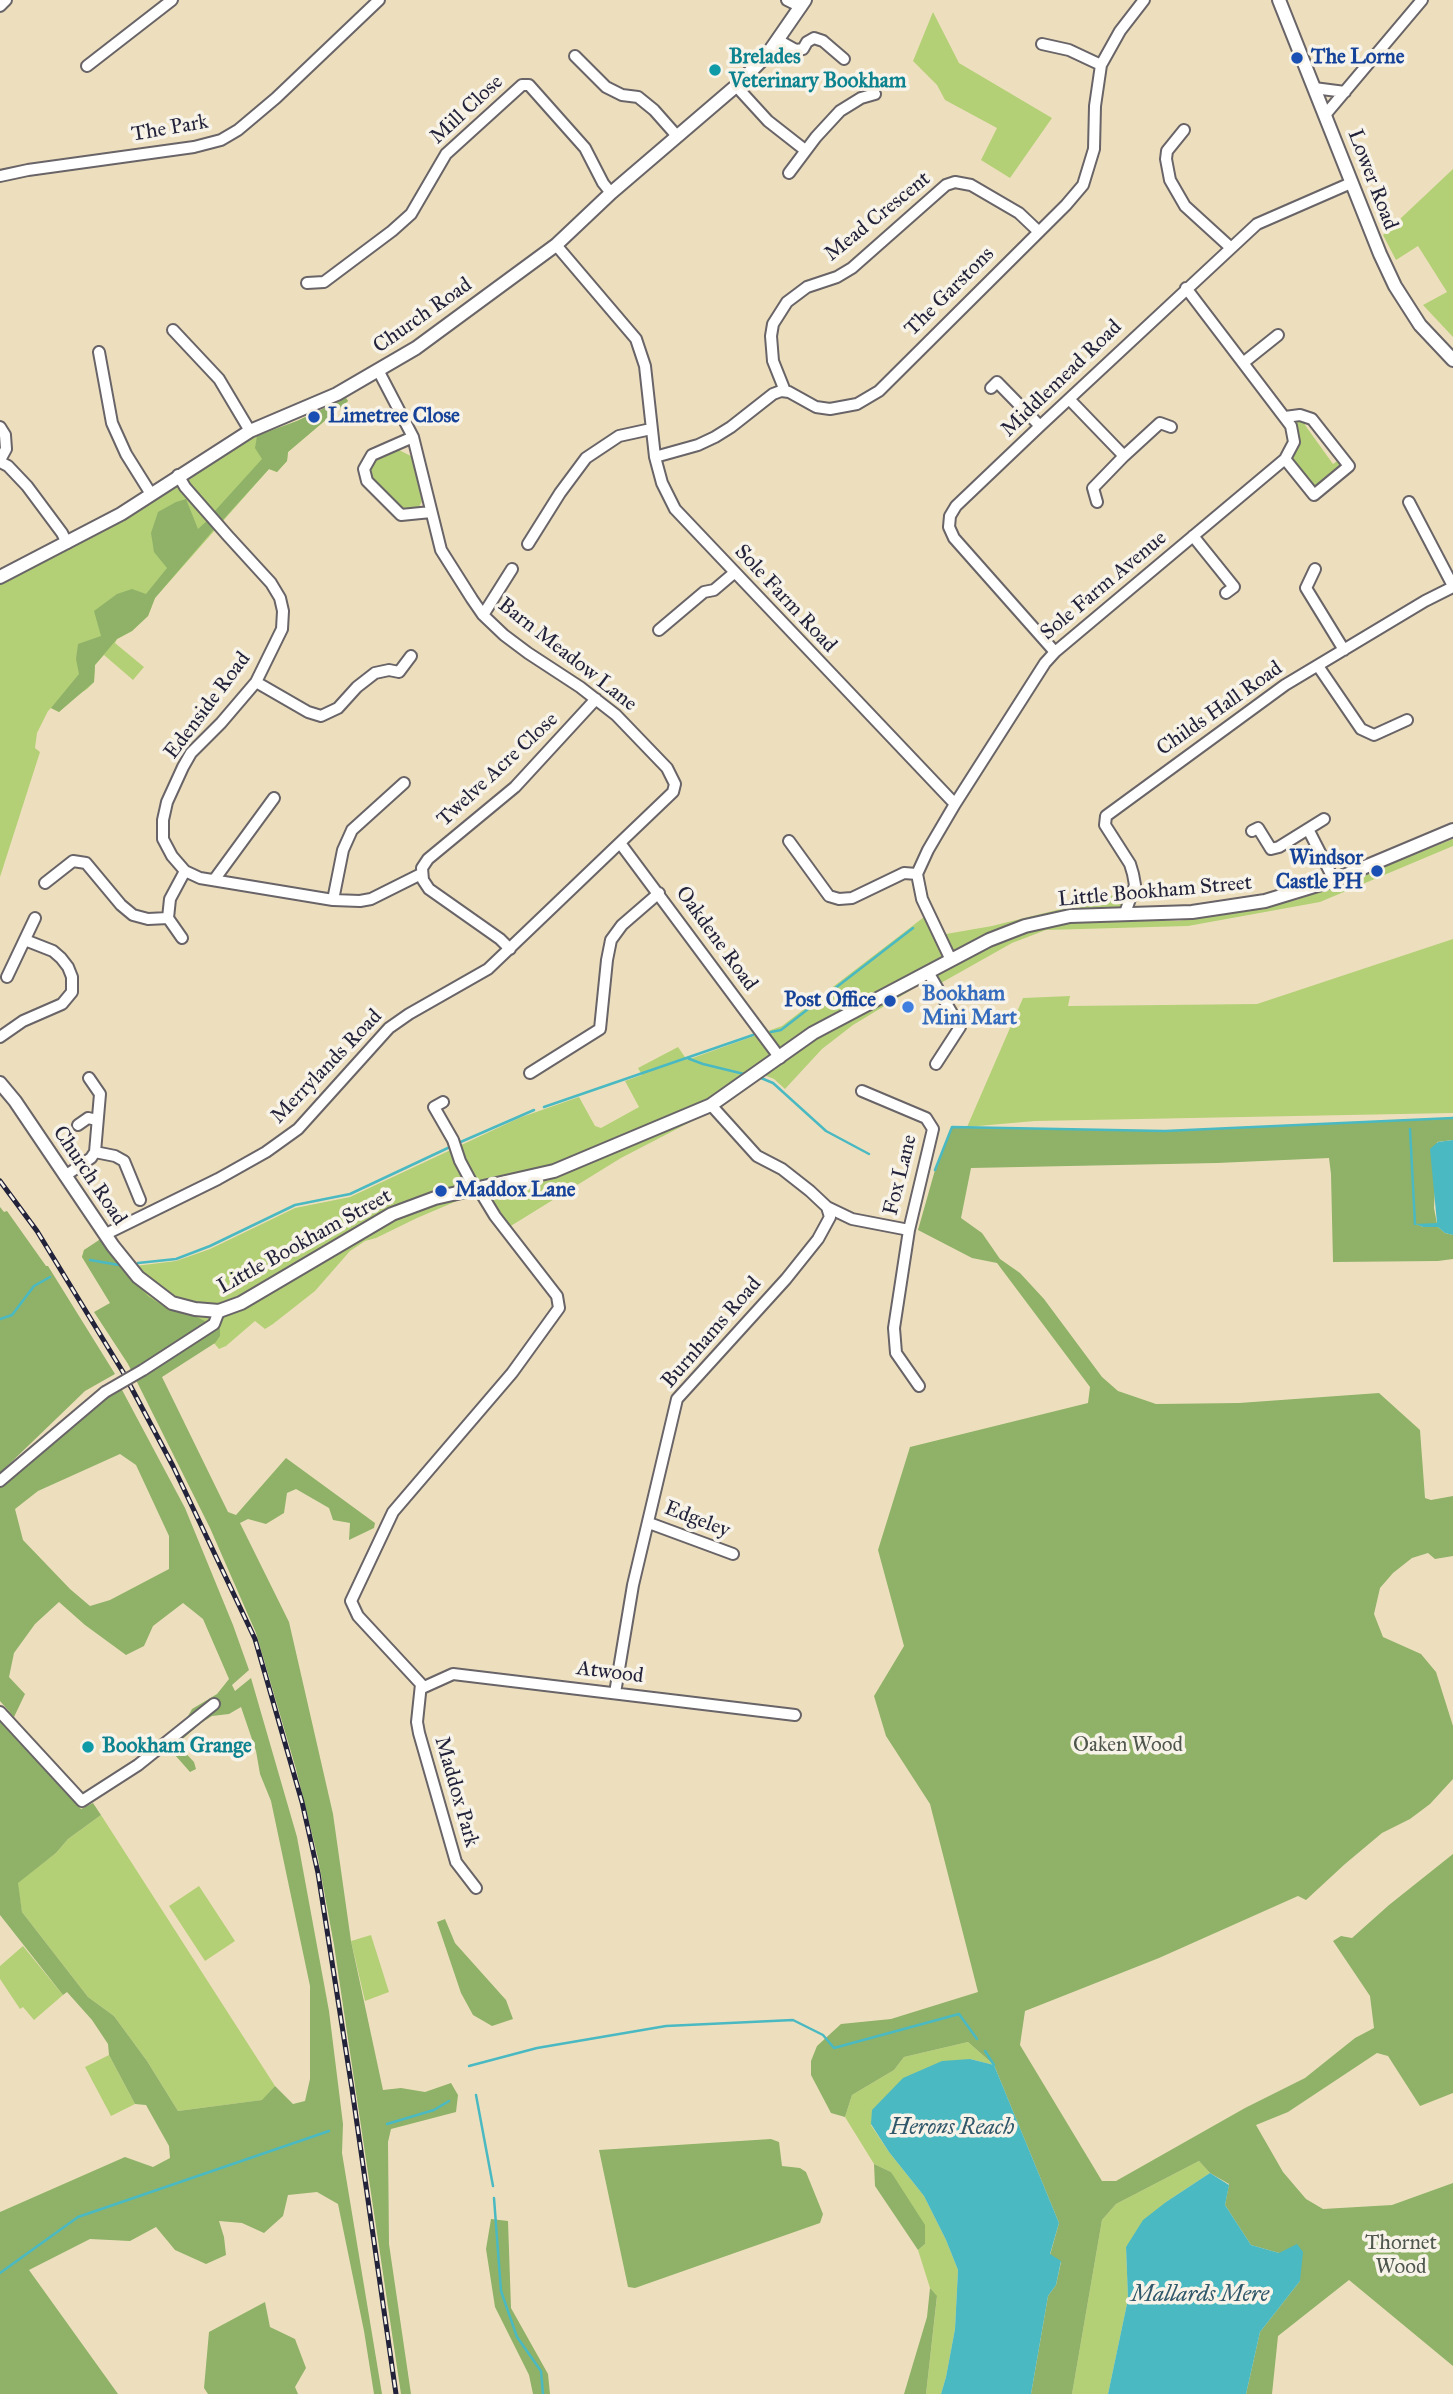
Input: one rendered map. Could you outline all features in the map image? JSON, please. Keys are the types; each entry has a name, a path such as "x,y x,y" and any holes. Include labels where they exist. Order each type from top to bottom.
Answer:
{"street":[{"path":"0,6 6,0"},
{"path":"88,66 172,0"},
{"name":"The Park","path":"0,177 28,170 194,147 221,140 238,130 276,98 379,0"},
{"path":"787,0 803,3"},
{"name":"The Garstons","path":"785,391 804,402 830,409 844,408 869,399 1077,193 1088,174 1094,149 1096,96 1101,65 1126,22 1144,0"},
{"name":"Lower Road","path":"1279,0 1380,254 1406,306 1436,344 1453,360"},
{"path":"1325,115 1422,0"},
{"name":"Church Road","path":"0,577 121,514 250,431 337,394 415,348 556,245 611,193 736,86 756,68 803,3"},
{"path":"778,40 796,50 803,49 807,42 814,38 823,41 844,59"},
{"path":"1042,44 1069,50 1101,65"},
{"path":"575,55 606,87 622,95 638,97 654,110 677,136"},
{"name":"Mill Close","path":"307,283 324,282 411,214 446,154 522,85 529,85 585,148 611,193"},
{"path":"736,86 768,121 805,150"},
{"path":"1314,88 1345,92"},
{"path":"789,173 805,150 840,111 861,98 875,94"},
{"path":"1184,130 1167,151 1170,180 1185,206 1230,247"},
{"name":"Mead Crescent","path":"785,391 773,361 771,336 773,324 787,302 807,287 852,268 946,185 955,182 971,185 1019,213 1038,231"},
{"name":"Middlemead Road","path":"1055,652 954,538 949,527 950,516 956,506 1257,224 1351,183"},
{"name":"Sole Farm Road","path":"556,245 636,339 645,366 655,457 662,483 675,509 955,804"},
{"path":"1186,288 1284,417 1291,426 1294,442 1285,459 1314,495 1349,466 1312,419 1300,415 1284,417"},
{"path":"173,330 219,379 250,431"},
{"path":"1243,363 1278,335"},
{"path":"99,352 113,423 126,454 151,494"},
{"name":"Barn Meadow Lane","path":"378,370 413,438 441,550 483,615 528,653 596,699 634,732 667,768 676,784 673,792 620,844"},
{"path":"990,388 997,382 1040,426"},
{"path":"655,457 698,445 715,437 774,394 785,391"},
{"path":"1069,399 1124,456"},
{"path":"1097,502 1093,488 1124,456 1160,423 1171,427"},
{"path":"0,427 5,435 6,449 0,461 27,486 67,543"},
{"path":"528,544 586,458 619,436 651,429"},
{"path":"413,438 372,455 364,470 367,481 401,515 431,512"},
{"name":"Sole Farm Avenue","path":"955,804 1045,663 1055,652 1285,459"},
{"name":"Edenside Road","path":"178,475 185,487 265,575 280,598 283,611 282,628 256,682 191,753 167,802 163,839 172,856 186,871"},
{"path":"1409,502 1453,587"},
{"path":"1192,536 1234,587 1226,593"},
{"path":"483,615 512,569"},
{"path":"1315,569 1306,588 1344,650"},
{"path":"659,630 704,592 714,590 734,573"},
{"name":"Childs Hall Road","path":"1125,913 1135,885 1133,874 1130,864 1105,825 1106,816 1285,685 1453,587"},
{"path":"256,682 321,716 338,708 357,687 375,673 389,670 399,672 411,656"},
{"path":"1318,666 1362,729 1374,735 1407,720"},
{"name":"Twelve Acre Close","path":"421,874 424,863 515,786 596,699"},
{"path":"333,900 343,849 352,830 404,783"},
{"path":"214,880 274,798"},
{"path":"951,960 922,899 917,874 955,804"},
{"path":"1252,831 1258,828 1271,849 1324,820"},
{"path":"1308,829 1334,880"},
{"name":"Little Bookham Street","path":"150,1288 163,1298 181,1306 219,1311 241,1303 393,1214 435,1198 554,1171 711,1105 813,1034 989,940 1024,926 1070,916 1192,912 1265,901 1334,880 1453,830"},
{"path":"789,841 829,895 839,900 852,898 904,873 917,874"},
{"name":"Oakdene Road","path":"620,844 780,1058"},
{"name":"Merrylands Road","path":"106,1234 218,1179 286,1139 320,1107 389,1028 488,969 620,844"},
{"path":"45,883 72,861 86,863 121,905 133,915 148,919 168,918"},
{"path":"182,938 168,918 170,899 186,871 200,878 333,900 365,900 421,874 426,885 435,894 500,939 510,949"},
{"path":"530,1073 600,1029 611,940 622,925 659,893"},
{"path":"8,977 35,918"},
{"path":"0,1037 23,1021 62,1004 72,992 72,977 61,958 53,951 25,940"},
{"path":"928,972 960,1027 936,1064"},
{"path":"65,1176 91,1158 95,1152 100,1094 89,1078"},
{"name":"Church Road","path":"0,1083 129,1267 150,1288"},
{"name":"Fox Lane","path":"827,1207 852,1219 909,1230 933,1129 926,1118 862,1091"},
{"path":"422,1688 416,1676 358,1616 351,1601 393,1511 512,1373 559,1308 557,1296 495,1216 462,1165 455,1144 434,1107 443,1102"},
{"path":"711,1105 757,1156 801,1182 827,1207"},
{"path":"78,1125 88,1118 97,1120"},
{"path":"95,1152 115,1156 124,1161 140,1200"},
{"name":"Burnhams Road","path":"615,1693 633,1585 677,1399 786,1279 818,1239 829,1220 827,1207"},
{"path":"909,1230 894,1328 896,1353 919,1386"},
{"path":"0,1481 105,1392 214,1324 219,1311"},
{"name":"Edgeley","path":"649,1523 733,1554"},
{"name":"Atwood","path":"422,1688 453,1674 796,1715"},
{"name":"Maddox Park","path":"422,1688 419,1733 456,1862 476,1888"},
{"path":"0,1712 82,1801 138,1765 214,1704"}],"green space":[{"path":"933,12 959,63 1052,118 1010,178 981,160 997,128 945,100 937,85 913,61"},
{"path":"1453,169 1453,337 1423,305 1447,292 1418,246 1396,260 1383,235"},
{"path":"346,398 348,401 288,452 287,461 277,472 269,469 155,598 148,616 132,631 117,639 115,643 144,667 133,680 104,655 95,665 94,682 87,689 59,712 51,708 48,711 37,733 35,748 40,752 0,877 0,582 103,532 241,441 297,421"},
{"path":"346,398 348,401 288,452 287,461 277,472 269,469 221,522 213,513 262,459 255,448 257,436"},
{"path":"1300,419 1333,464 1339,460 1342,465 1314,488 1293,459 1299,440 1294,422"},
{"path":"399,450 411,456 422,501 418,509 402,511 369,475 374,460"},
{"path":"186,499 198,529 209,519 216,527 155,598 148,616 132,631 117,639 95,665 94,682 59,712 51,708 79,674 76,659 78,644 101,636 94,611 117,594 132,589 146,594 167,568 154,552 151,533 158,512"},
{"path":"1453,839 1453,846 1320,902 1188,926 1046,930 1012,943 941,983 935,977 853,1025 822,1049 785,1089 774,1079 764,1075 725,1104 621,1158 501,1232 471,1195 365,1241 350,1251 315,1291 273,1324 265,1329 255,1321 226,1346 219,1349 214,1343 141,1390 143,1356 82,1257 84,1250 102,1240 123,1270 176,1261 210,1249 295,1208 350,1197 519,1118 579,1097 595,1126 601,1128 639,1107 625,1081 642,1075 638,1068 678,1047 687,1060 782,1026 924,917 934,939 1127,891 1121,904 1126,920 1178,921 1296,900"},
{"path":"1453,939 1453,1113 1035,1121 967,1127 1023,998 1070,996 1068,1006 1257,1004"},
{"path":"1453,1118 1453,1140 1437,1142 1434,1208 1437,1224 1416,1224 1438,1227 1453,1235 1453,1259 1438,1261 1333,1262 1329,1158 971,1168 961,1218 982,1233 1000,1259 1020,1273 1044,1299 1102,1377 1118,1391 1156,1404 1239,1403 1379,1393 1420,1430 1425,1498 1431,1500 1453,1496 1453,1556 1435,1559 1428,1553 1412,1558 1380,1588 1374,1614 1383,1637 1421,1654 1436,1672 1453,1726 1453,1779 1430,1804 1410,1819 1382,1833 1306,1900 1298,1896 1159,1958 1025,2011 1020,2045 1102,2181 1116,2181 1245,2108 1305,2078 1355,2038 1374,2028 1370,1996 1333,1941 1341,1936 1352,1938 1453,1854 1453,2093 1420,2106 1388,2056 1377,2053 1288,2112 1256,2125 1283,2172 1306,2199 1323,2209 1392,2205 1453,2183 1453,2366 1349,2280 1278,2336 1272,2394 1246,2394 1260,2332 1300,2281 1279,2253 1251,2245 1225,2205 1229,2184 1210,2173 1199,2161 1116,2204 1102,2220 1072,2394 1031,2394 1048,2296 1056,2285 1061,2262 1050,2255 1059,2223 994,2065 968,2042 904,2057 894,2070 852,2095 845,2117 831,2113 811,2075 811,2061 817,2046 841,2024 891,2019 978,1992 930,1804 886,1736 874,1696 904,1646 878,1550 910,1447 1088,1403 1090,1387 997,1263 972,1258 918,1230 935,1170 952,1127 1165,1131"},
{"path":"0,1207 4,1212 7,1211 48,1266 115,1374 85,1391 0,1473"},
{"path":"102,1240 123,1270 148,1296 163,1306 195,1316 220,1329 220,1336 215,1343 162,1377 228,1512 236,1515 286,1458 375,1523 374,1528 349,1540 350,1523 333,1520 329,1508 296,1489 287,1493 284,1513 266,1524 248,1519 240,1523 289,1622 333,1814 351,1941 383,2090 401,2088 425,2092 451,2083 458,2095 456,2112 391,2129 388,2142 389,2244 411,2394 401,2394 334,1945 318,1858 296,1769 256,1633 210,1528 128,1364 94,1312 110,1303 82,1257 84,1250"},
{"path":"121,1388 185,1508 249,1670 232,1685 235,1691 251,1678 297,1837 329,2011 343,2124 342,2153 382,2394 374,2394 338,2204 317,2192 288,2195 283,2216 264,2233 242,2223 219,2221 226,2255 206,2264 175,2250 156,2227 130,2241 90,2239 29,2270 118,2394 0,2394 0,2212 125,2157 153,2167 170,2158 169,2146 146,2105 135,2104 109,2055 108,2044 92,2020 67,1992 63,1995 0,1915 0,1720 81,1809 93,1803 101,1815 68,1839 56,1853 18,1883 22,1912 88,1997 114,2016 147,2061 178,2111 262,2100 275,2086 293,2104 305,2101 310,2079 310,1986 271,1801 260,1774 256,1751 241,1707 229,1714 212,1716 177,1744 194,1762 196,1769 190,1772 167,1746 190,1726 188,1716 192,1709 217,1694 229,1679 203,1619 183,1603 153,1626 144,1646 126,1655 59,1602 35,1624 14,1653 9,1677 25,1694 14,1717 0,1701 0,1487 86,1412","holes":["120,1454 136,1465 169,1536 169,1569 110,1600 90,1606 23,1540 15,1509 38,1491"]},
{"path":"101,1815 275,2086 263,2100 178,2111 147,2061 114,2016 88,1997 22,1912 17,1883 56,1853 68,1839"},
{"path":"199,1886 235,1941 205,1961 169,1906"},
{"path":"445,1919 455,1943 506,2000 513,2019 492,2026 473,2015 461,1993 437,1922"},
{"path":"371,1935 389,1992 365,2001 351,1941"},
{"path":"23,1946 63,1995 34,2020 23,2007 20,2009 0,1979 0,1966"},
{"path":"968,2042 994,2065 970,2059 871,2125 924,2196 958,2270 955,2329 946,2377 941,2394 926,2394 937,2297 930,2288 918,2250 925,2244 891,2172 874,2164 845,2117 852,2095 894,2070 904,2057"},
{"path":"109,2055 135,2104 111,2116 85,2067"},
{"path":"771,2139 779,2142 782,2166 800,2168 806,2172 823,2214 820,2223 635,2288 628,2287 599,2150"},
{"path":"1199,2161 1210,2173 1166,2202 1126,2247 1128,2299 1108,2394 1072,2394 1102,2220 1116,2204"},
{"path":"874,2164 891,2172 925,2225 925,2244 918,2250 875,2186"},
{"path":"491,2219 508,2221 511,2308 548,2374 550,2394 533,2394 529,2375 495,2307 486,2249"},
{"path":"930,2288 937,2296 926,2394 904,2394 927,2317"},
{"path":"265,2302 270,2327 295,2339 306,2368 295,2387 298,2394 208,2394 204,2388 209,2332"}],"water":[{"path":"1453,1140 1453,1235 1438,1227 1415,1224 1437,1223 1430,1149 1438,1142"},
{"name":"Herons Reach","path":"970,2059 994,2065 1059,2223 1050,2254 1061,2261 1056,2285 1048,2296 1031,2394 941,2394 955,2329 958,2270 924,2196 889,2152 871,2124 872,2110 903,2078 942,2061"},
{"name":"Mallards Mere","path":"1210,2173 1229,2185 1225,2205 1251,2245 1279,2253 1297,2244 1303,2252 1300,2281 1260,2332 1246,2394 1108,2394 1128,2299 1126,2247 1143,2220"}],"waterway":[{"path":"771,1032 781,1030 913,928"},
{"path":"544,1107 753,1035"},
{"path":"687,1058 744,1074"},
{"path":"761,1078 773,1083 826,1131 869,1154"},
{"path":"456,1144 534,1110"},
{"path":"935,1170 952,1127 1165,1131 1453,1118"},
{"path":"1410,1129 1415,1224"},
{"path":"138,1263 176,1259 210,1246 295,1205 350,1194 450,1147"},
{"path":"90,1260 119,1265"},
{"path":"0,1319 12,1315 34,1286 50,1277"},
{"path":"469,2066 537,2048 666,2026 793,2020 823,2035 834,2048 959,2014 977,2039"},
{"path":"985,2051 994,2065"},
{"path":"476,2095 493,2186"},
{"path":"387,2124 434,2110 449,2101"},
{"path":"0,2273 78,2217 329,2131"},
{"path":"494,2198 501,2291 517,2337 541,2371 543,2394"}],"railway":[{"path":"0,1181 37,1231 123,1372 173,1466 255,1639 302,1802 318,1873 396,2394"}],"place":[{"name":"The Lorne","path":"1297,58"},
{"name":"Brelades Veterinary Bookham","path":"715,70"},
{"name":"Limetree Close","path":"314,417"},
{"name":"Windsor Castle PH","path":"1377,871"},
{"name":"Post Office","path":"890,1001"},
{"name":"Bookham Mini Mart","path":"908,1007"},
{"name":"Maddox Lane","path":"441,1191"},
{"name":"Bookham Grange","path":"88,1747"}],"park label":[{"name":"Oaken Wood","path":"1128,1746"},
{"name":"Thornet Wood","path":"1401,2256"}]}
